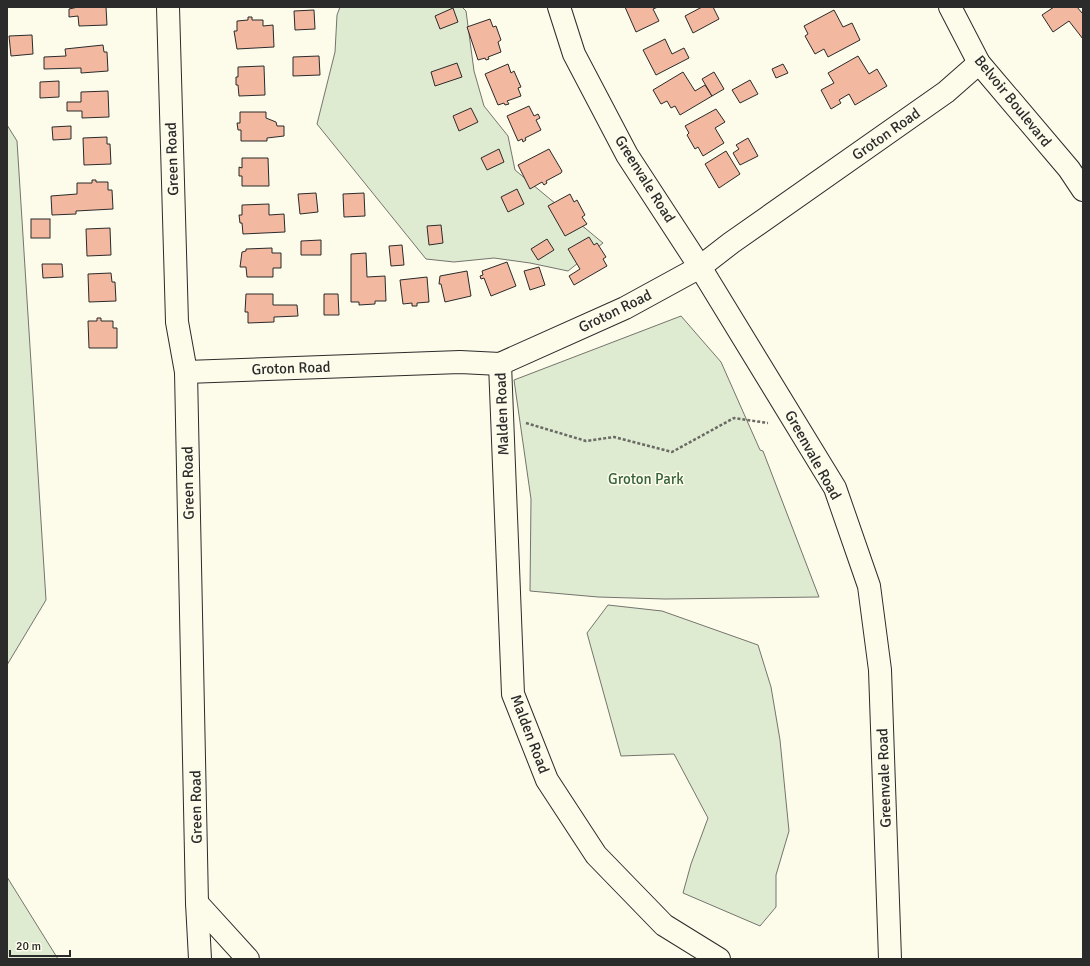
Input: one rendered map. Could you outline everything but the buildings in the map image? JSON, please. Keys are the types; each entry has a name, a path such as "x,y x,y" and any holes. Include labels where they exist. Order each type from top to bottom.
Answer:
{"street":[{"name":"Green Road","path":"168,7 177,322 186,372 197,903 200,959"},
{"name":"Greenvale Road","path":"559,7 574,54 627,155 700,267 835,488 869,586 880,670 890,959"},
{"name":"Belvoir Boulevard","path":"950,7 979,63 1069,169 1083,190"},
{"name":"Groton Road","path":"186,372 460,362 500,364 625,308 700,267 730,244 946,92 979,63"},
{"name":"Malden Road","path":"500,364 513,694 547,780 596,855 664,925 719,959"},
{"path":"197,903 248,959"}],"path":[{"path":"526,423 586,441 614,437 672,452 734,418 768,423"}],"green space":[{"path":"340,7 462,7 466,11 474,71 484,106 508,136 515,170 603,243 568,271 530,263 494,258 454,262 426,259 317,124 335,52 337,15"},
{"path":"7,125 17,141 46,600 7,665"},
{"name":"Groton Park","path":"681,316 721,362 760,450 763,451 819,597 665,599 598,597 530,591 531,499 514,380"},
{"path":"608,605 662,611 758,645 771,687 780,740 789,831 776,875 776,907 760,926 683,893 691,864 708,818 674,754 621,756 587,633"},
{"path":"7,877 58,959 7,959"}]}
